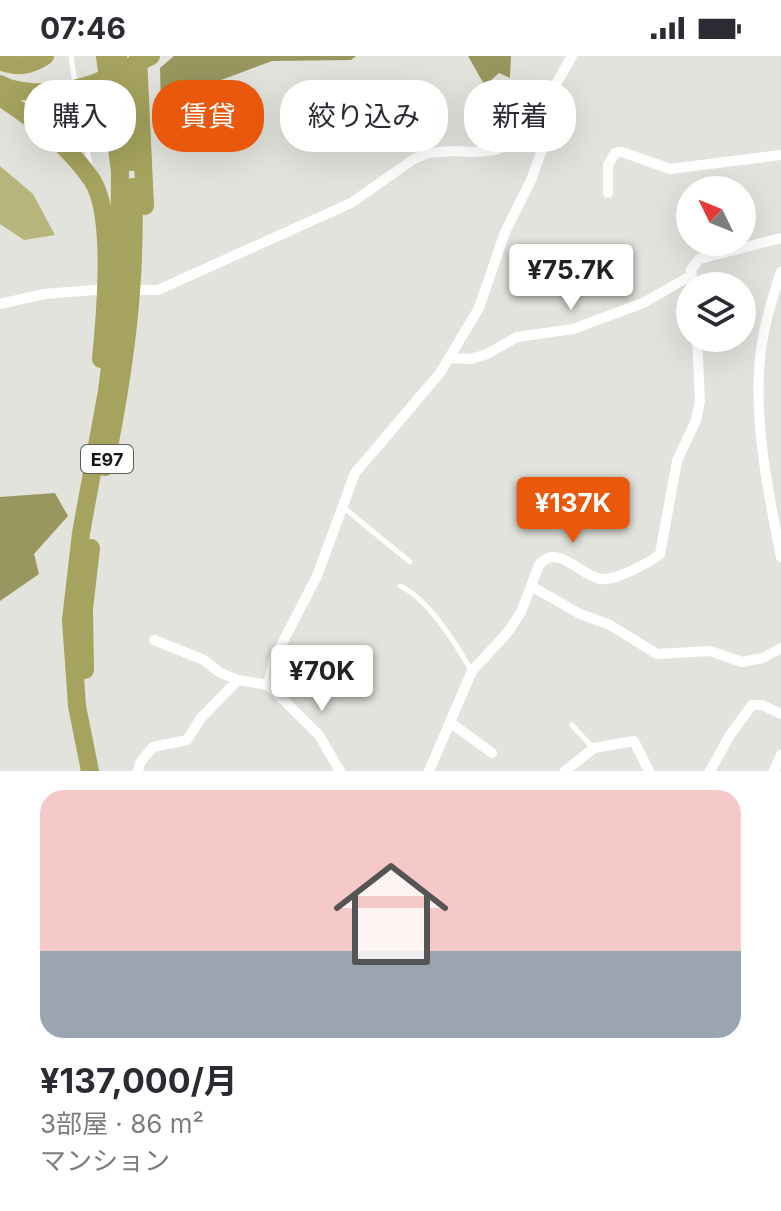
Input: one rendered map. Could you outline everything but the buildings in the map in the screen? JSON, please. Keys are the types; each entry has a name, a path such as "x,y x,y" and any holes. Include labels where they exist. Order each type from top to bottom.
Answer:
{"highway":[{"path":"0,61 17,66 34,63 45,56"},
{"name":"E97","path":"105,56 112,80"},
{"name":"E97","path":"118,56 121,80"},
{"path":"136,83 138,56"},
{"path":"0,76 18,83 63,86 98,76 138,56"},
{"path":"0,84 24,91 68,92 101,82 151,56"},
{"path":"0,97 60,141 93,182 99,199 104,231 105,298 89,485"},
{"name":"E97","path":"90,771 77,706 71,638 75,574 116,335 122,220 131,152"},
{"name":"E97","path":"101,771 87,697 84,609 97,505 138,309 146,194 132,152"}],"street":[{"path":"559,80 572,56"},
{"path":"0,304 44,294 89,289 158,290 351,203 414,159 428,153 464,152"},
{"path":"268,685 274,659 307,600 355,473 450,358 479,308 505,232 541,152"},
{"path":"608,193 608,165 615,153 622,152 657,167 670,169 781,155"},
{"path":"691,272 699,259 781,238"},
{"path":"781,272 761,345 760,399 764,458 781,557"},
{"path":"450,358 471,359 517,337 586,325 643,303 676,282"},
{"path":"434,769 472,671 508,632 521,612 544,558 564,559 599,579 611,579 660,554 677,461 696,420 700,401 698,352"},
{"path":"531,586 580,614 610,625 657,654 710,651 742,662 763,658 781,648"},
{"path":"154,640 204,660 219,672 238,680 268,685 319,735 340,771"},
{"path":"138,771 140,763 153,747 187,740 201,718 238,680"},
{"path":"710,771 730,735 752,705 762,705 781,714"},
{"path":"451,723 492,753"},
{"path":"565,771 594,748 634,741 649,771"},
{"path":"774,771 781,755"}],"lane":[{"path":"71,56 93,182"},
{"path":"342,506 410,562"},
{"path":"400,586 433,614 472,671"},
{"path":"572,725 594,748"}],"shaded area":[{"path":"174,56 356,56 351,60 272,61 221,80 160,80 160,68"},
{"path":"468,56 511,56 510,78 499,73 491,80 482,80"},
{"path":"0,166 33,194 55,235 24,240 0,224"},
{"path":"55,493 68,516 34,554 39,574 0,601 0,497"}]}
